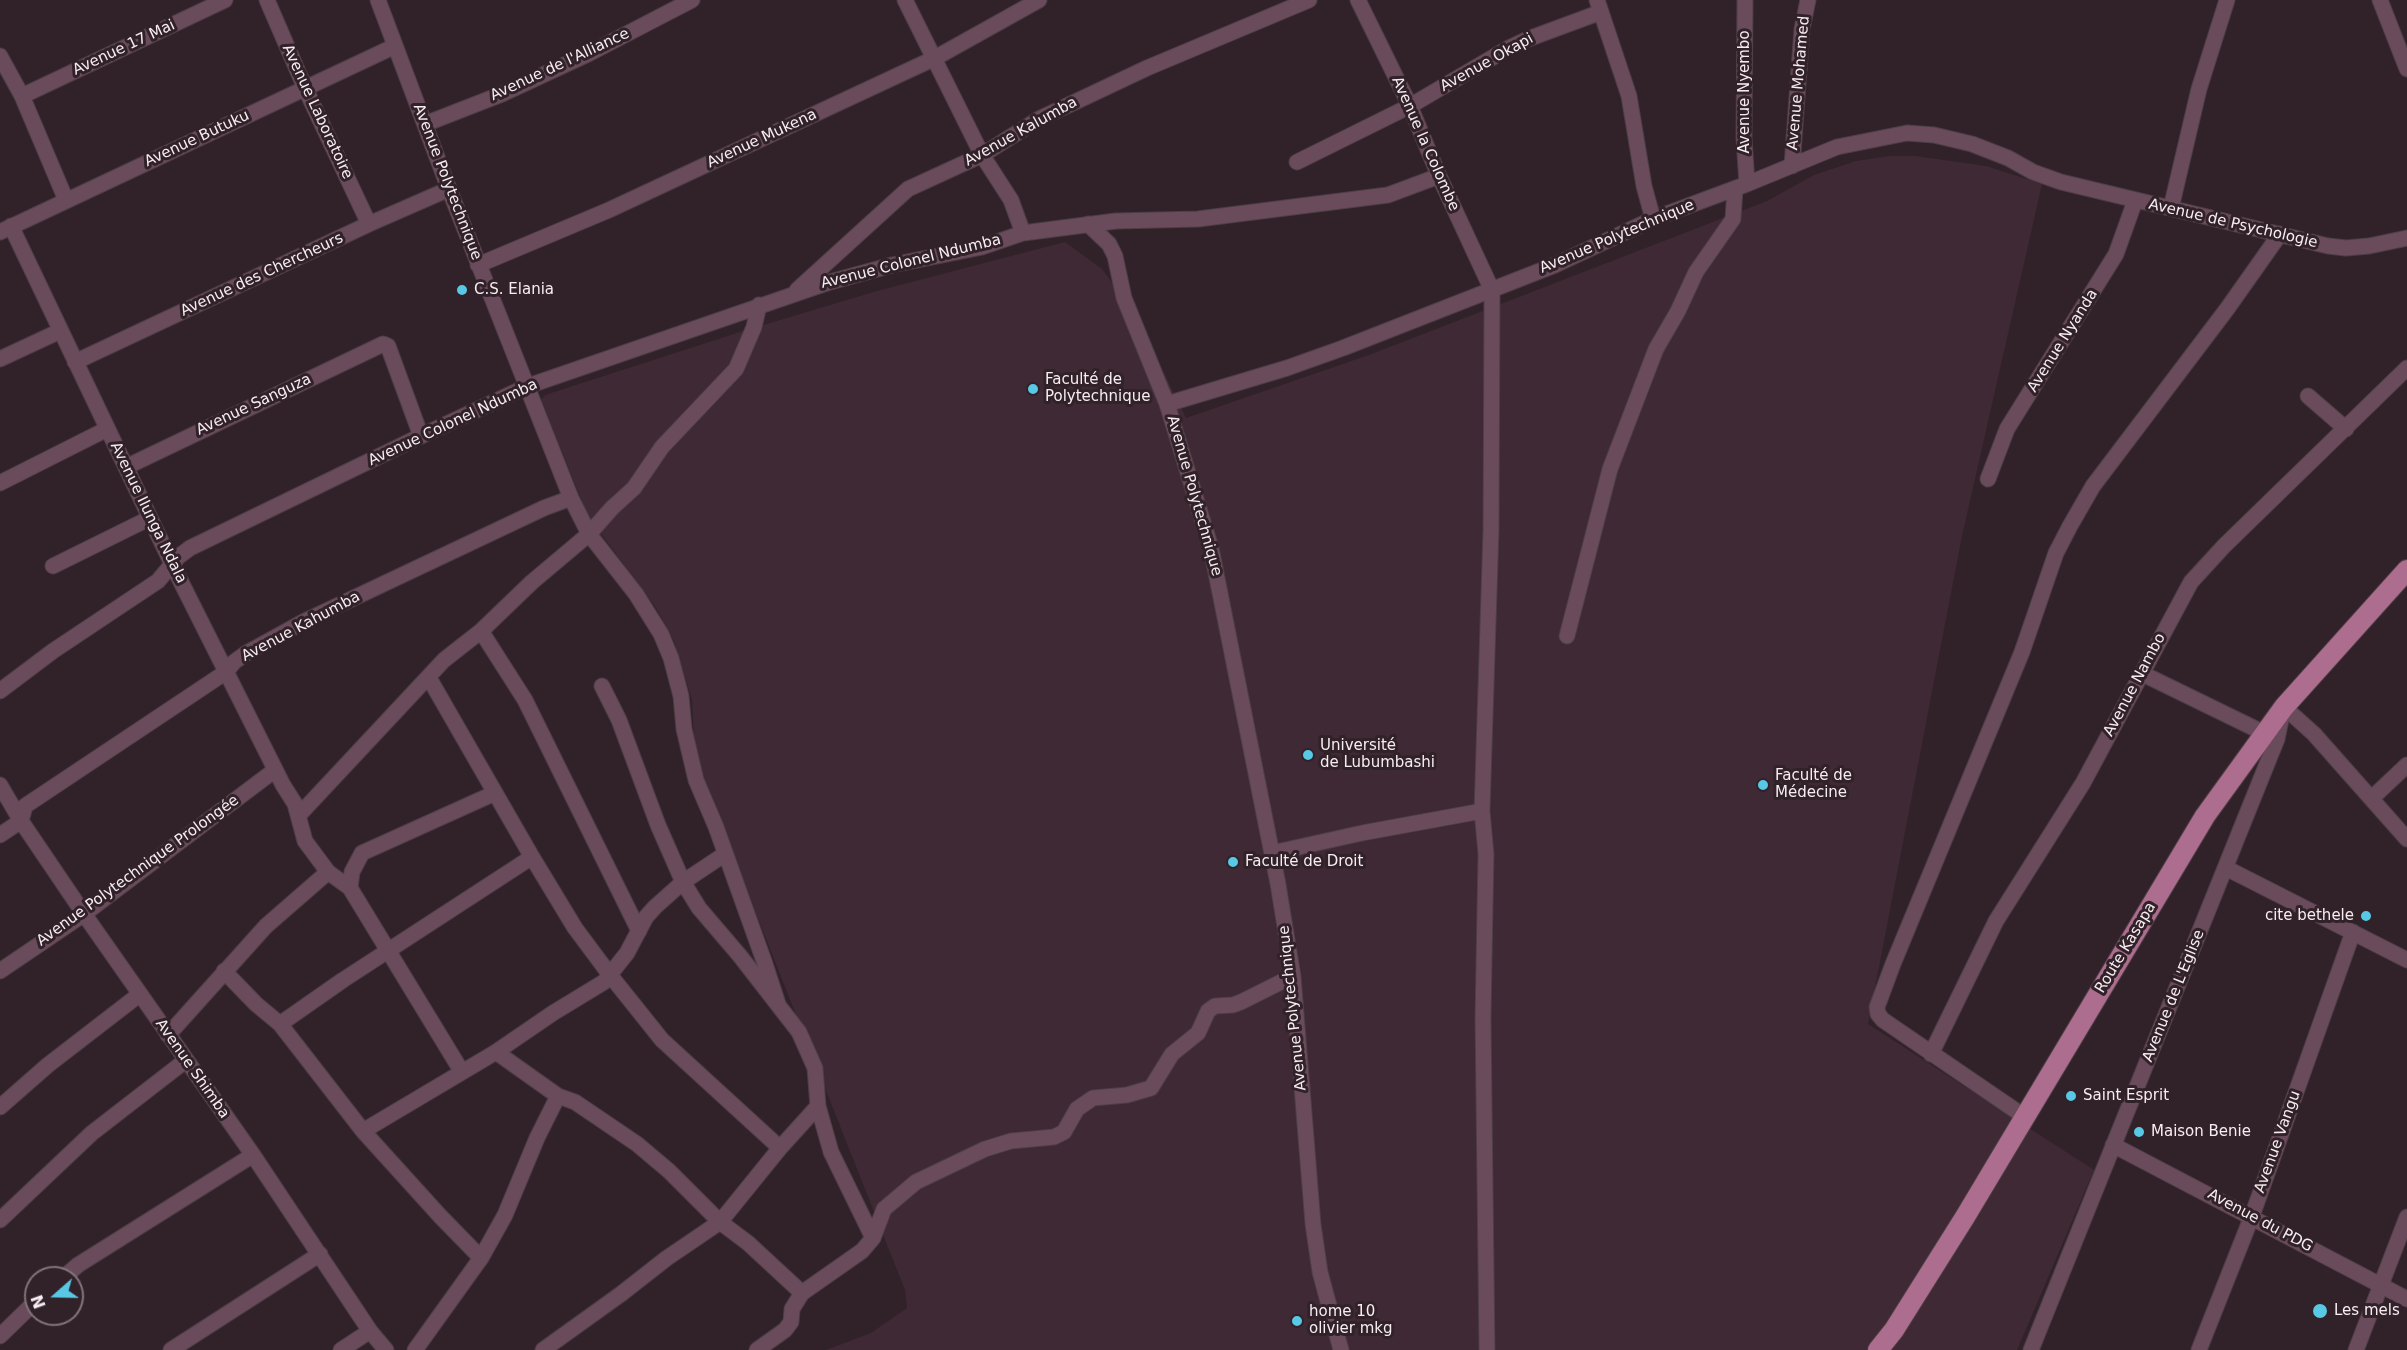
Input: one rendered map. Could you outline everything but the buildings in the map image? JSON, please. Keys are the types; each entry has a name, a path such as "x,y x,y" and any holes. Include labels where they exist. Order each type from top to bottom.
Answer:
{"main road":[{"name":"Route Kasapa","path":"1878,1350 1894,1330 2025,1117 2205,816 2284,707 2407,570"}],"street":[{"name":"Avenue 17 Mai","path":"22,96 225,0"},
{"name":"Avenue Laboratoire","path":"267,0 305,88 369,224"},
{"name":"Avenue Polytechnique","path":"378,0 478,265 528,386 570,498 589,534 636,594 661,634 671,657 681,696 684,729 696,780 778,1004"},
{"name":"Avenue de l'Alliance","path":"425,124 502,94 588,54 692,0"},
{"path":"905,0 982,155 1011,201 1023,232"},
{"name":"Avenue Mukena","path":"478,265 609,210 935,58 1039,0"},
{"name":"Avenue Kalumba","path":"794,294 908,189 982,155 1039,118 1147,68 1309,0"},
{"name":"Avenue la Colombe","path":"1358,0 1410,106 1439,176 1491,288"},
{"name":"Avenue Nyembo","path":"1567,636 1610,468 1656,349 1678,311 1696,272 1732,219 1741,187 1744,138 1744,0"},
{"name":"Avenue Mohamed","path":"1792,166 1802,29 1808,0"},
{"path":"2171,208 2199,89 2227,0"},
{"path":"2380,0 2407,69"},
{"path":"1599,6 1629,96 1644,186 1653,219"},
{"name":"Avenue Okapi","path":"1297,162 1410,106 1488,59 1599,6"},
{"name":"Avenue Butuku","path":"5,229 395,46"},
{"path":"0,56 22,96 66,200"},
{"name":"Avenue Polytechnique","path":"1341,1350 1320,1272 1313,1224 1293,976 1272,853 1211,548 1167,404 1334,352 1491,288 1587,252 1653,219 1741,187 1837,147 1914,133 1952,139 1989,149 2033,172 2061,182"},
{"name":"Avenue Colonel Ndumba","path":"0,692 53,651 158,581 190,548 421,435 528,386 618,357 794,294 892,265 982,247 1023,232 1088,224 1198,219 1388,195 1439,176"},
{"name":"Avenue de Psychologie","path":"2061,182 2135,201 2346,248 2407,238"},
{"name":"Avenue des Chercheurs","path":"75,362 369,224 449,189"},
{"name":"Avenue Nyanda","path":"1988,479 2007,429 2116,254 2135,201"},
{"path":"1088,224 1109,244 1115,256 1124,298 1167,404"},
{"name":"Avenue Ilunga Ndala","path":"5,229 60,331 172,564 290,796 299,815 305,841 328,872 350,888"},
{"path":"2025,1117 1883,1020 1878,1014 1877,1007 2022,652 2056,553 2093,486 2227,309 2280,234"},
{"path":"1487,1350 1483,1018 1486,854 1482,811 1491,530 1493,324 1491,288"},
{"path":"299,815 454,651 482,631 548,567 589,534 634,488 662,447 732,374 754,327 759,305"},
{"path":"0,359 60,331"},
{"name":"Avenue Sanguza","path":"126,467 383,344 388,346 421,435"},
{"name":"Avenue Nambo","path":"1930,1054 1996,921 2083,783 2191,582 2224,546 2407,368"},
{"path":"2308,396 2346,429"},
{"path":"0,483 107,429"},
{"name":"Avenue Kahumba","path":"0,835 21,821 25,806 226,672 245,654 303,622 544,508 570,498"},
{"path":"53,566 150,518"},
{"path":"482,631 525,700 639,932"},
{"path":"2141,673 2264,733"},
{"path":"429,678 532,857 576,928 610,975 662,1040 780,1148"},
{"path":"602,686 619,720 658,825 683,882 699,908 735,949 799,1032 815,1068 818,1106 831,1152 873,1238"},
{"path":"2284,707 2314,734 2407,839"},
{"name":"Avenue de L'Eglise","path":"2031,1350 2277,740 2284,707"},
{"path":"2372,798 2407,765"},
{"name":"Avenue Polytechnique Prolongée","path":"0,971 84,914 275,770"},
{"name":"Avenue Shimba","path":"0,785 21,821 84,914 253,1155 370,1331 386,1350"},
{"path":"462,1072 350,888 352,872 362,853 495,793"},
{"path":"1272,853 1482,811"},
{"path":"363,1131 600,986 627,953 646,917 683,882 725,854"},
{"path":"280,1024 388,950 532,857"},
{"path":"2226,868 2407,960"},
{"path":"168,1035 266,926 328,872"},
{"name":"Avenue Vangu","path":"2199,1350 2252,1216 2353,932"},
{"path":"224,971 256,1004 280,1024 363,1131 481,1258"},
{"path":"757,1350 785,1330 791,1322 792,1309 802,1293 855,1257 873,1238 884,1209 916,1182 985,1149 1011,1140 1054,1137 1064,1132 1077,1109 1093,1098 1127,1095 1151,1088 1172,1054 1198,1033 1208,1011 1215,1006 1241,1002 1293,976"},
{"path":"0,1107 48,1065 140,994"},
{"path":"495,1052 558,1096 574,1102 637,1144 669,1171 720,1222 748,1243 802,1293"},
{"path":"0,1220 92,1132 185,1061"},
{"path":"415,1350 481,1258 505,1215 537,1138 558,1096"},
{"path":"543,1350 667,1258 720,1222 780,1148 818,1106"},
{"name":"Avenue du PDG","path":"2113,1145 2407,1299"},
{"path":"77,1266 253,1155"},
{"path":"2356,1350 2407,1217"},
{"path":"171,1350 320,1254"},
{"path":"0,1336 24,1313"},
{"path":"341,1350 370,1331"}],"shaded area":[{"name":"Université de Lubumbashi","path":"1889,156 1916,156 1986,166 2042,184 1962,536 1868,1024 2094,1170 2017,1350 826,1350 871,1333 907,1308 905,1290 698,767 692,700 674,641 656,608 588,516 541,400 545,395 740,332 877,291 1065,242 1102,269 1135,314 1186,418 1369,355 1767,201 1814,175 1856,161"}],"place":[{"name":"C.S. Elania","path":"462,290"},
{"name":"Faculté de Polytechnique","path":"1033,389"},
{"name":"Université de Lubumbashi","path":"1308,755"},
{"name":"Faculté de Médecine","path":"1763,785"},
{"name":"Faculté de Droit","path":"1233,862"},
{"name":"cite bethele","path":"2366,916"},
{"name":"Saint Esprit","path":"2071,1096"},
{"name":"Maison Benie","path":"2139,1132"},
{"name":"Les mels","path":"2320,1311"},
{"name":"home 10 olivier mkg","path":"1297,1321"}]}
